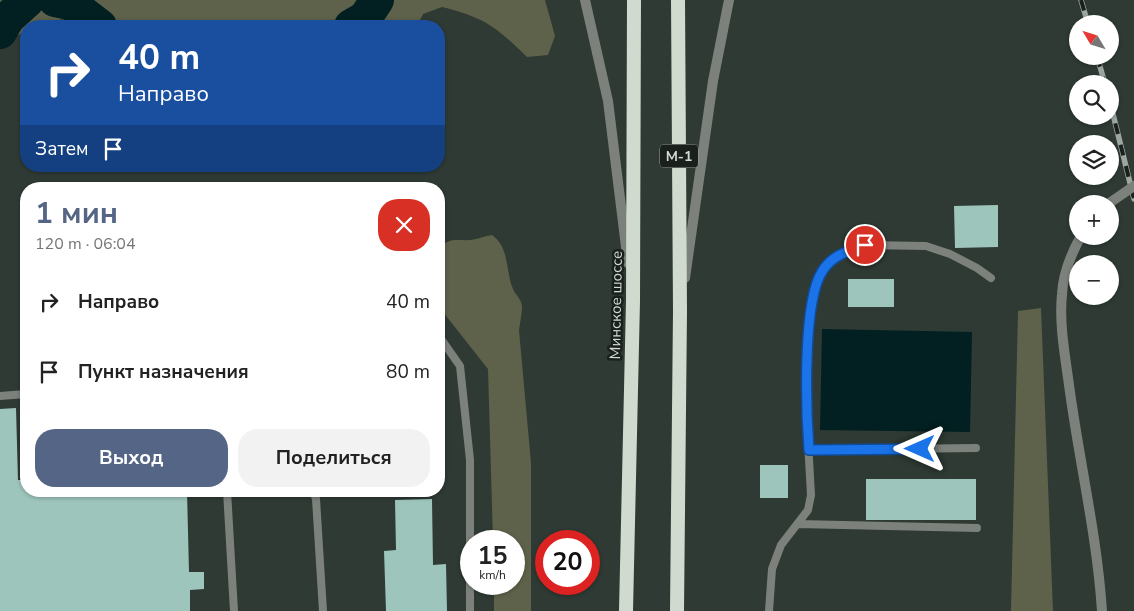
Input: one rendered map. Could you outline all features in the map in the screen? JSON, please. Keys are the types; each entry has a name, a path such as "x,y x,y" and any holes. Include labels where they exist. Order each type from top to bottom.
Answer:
{"highway":[{"name":"Минское шоссе","path":"626,611 633,301 634,0"},
{"name":"М-1","path":"678,0 680,311 678,611"}],"street":[{"path":"585,0 608,101 633,301"},
{"path":"680,311 713,81 729,0"},
{"path":"1119,196 1134,186"},
{"path":"1077,245 1065,273 1062,294 1062,335 1074,422 1099,567 1102,611"}],"lane":[{"path":"769,611 772,569 781,545 808,510 812,494 806,406 811,299 822,271 836,256 865,245 926,246 957,258 977,268 991,278"},
{"path":"445,345 460,366 470,460 470,611"},
{"path":"0,396 20,394"},
{"path":"809,450 976,448"},
{"path":"227,497 234,611"},
{"path":"316,497 323,611"},
{"path":"798,524 977,528"}],"green space":[{"path":"0,0 545,0 555,36 548,55 527,57 507,38 489,25 469,15 442,7 423,14 420,20 20,20 20,34 0,44"},
{"path":"492,235 498,240 502,246 514,291 521,301 519,330 531,463 531,611 494,611 494,595 525,595 525,530 493,530 488,369 445,315 445,243 453,240 471,240"},
{"path":"1041,308 1053,611 1011,611 1018,311"}],"water":[{"path":"822,329 972,332 970,432 820,430"}],"building":[{"path":"998,205 998,247 955,248 954,206"},
{"path":"848,279 894,279 894,307 848,307"},
{"path":"16,408 20,497 187,497 189,572 204,572 204,589 190,590 190,611 0,611 0,409"},
{"path":"760,465 788,465 788,498 760,498"},
{"path":"866,479 976,479 976,520 866,520"},
{"path":"432,499 433,565 446,564 447,611 386,611 384,551 396,550 395,500"}],"waterway":[{"path":"0,32 8,18 28,0"},
{"path":"55,0 70,3 92,20"},
{"path":"362,20 365,18 377,0"}],"railway":[{"path":"1081,0 1085,15"},
{"path":"1100,65 1102,75"},
{"path":"1116,125 1134,199"}],"route":[{"path":"865,245 836,256 822,271 811,299 806,406 809,450 920,449"}]}
